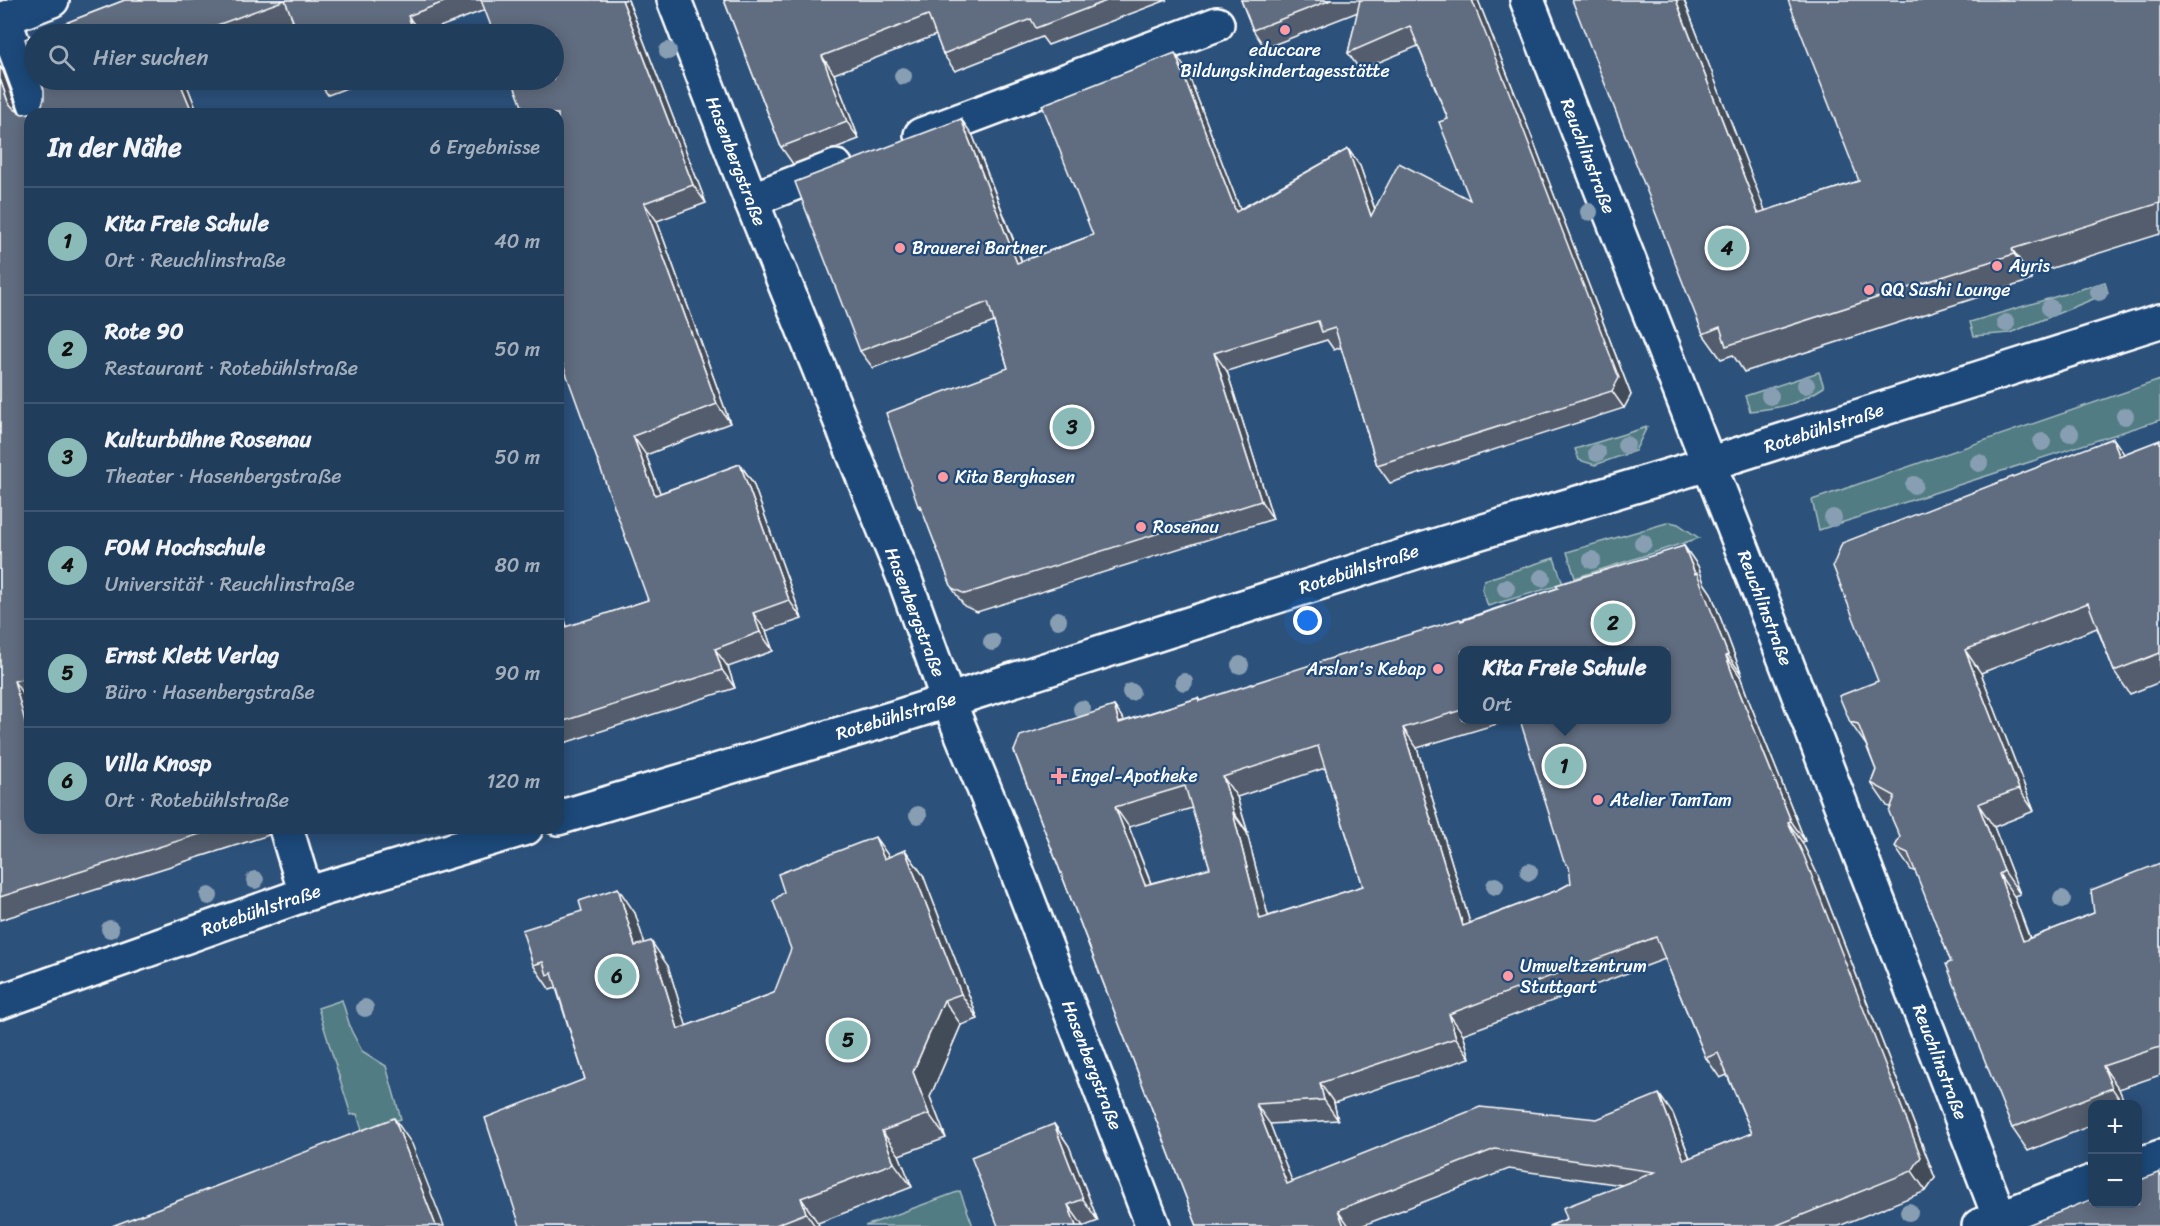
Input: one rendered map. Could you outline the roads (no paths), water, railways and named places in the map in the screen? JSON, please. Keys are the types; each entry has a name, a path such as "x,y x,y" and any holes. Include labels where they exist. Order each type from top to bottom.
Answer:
{"street":[{"path":"24,76 2,20 52,0"},
{"name":"Hasenbergstraße","path":"674,0 751,200 905,580 948,700 1003,835 1153,1226"},
{"name":"Reuchlinstraße","path":"1527,0 1783,653 1989,1222"},
{"path":"896,144 1217,24"},
{"path":"30,90 37,108"},
{"path":"751,200 863,157"},
{"name":"Rotebühlstraße","path":"564,816 948,700 1432,546 1708,464 2160,321"},
{"path":"287,834 306,894"},
{"name":"Rotebühlstraße","path":"0,1002 306,894 506,834"},
{"path":"2142,1164 2160,1157"},
{"path":"1989,1222 2088,1184"}],"place":[{"name":"educcare Bildungskindertagesstätte","path":"1285,30"},
{"name":"Brauerei Bartner","path":"900,248"},
{"name":"FOM Hochschule","path":"1727,248"},
{"name":"Ayris","path":"1997,266"},
{"name":"QQ Sushi Lounge","path":"1869,290"},
{"name":"Kulturbühne Rosenau","path":"1072,427"},
{"name":"Kita Berghasen","path":"943,477"},
{"name":"Rosenau","path":"1141,527"},
{"name":"Rote 90","path":"1613,623"},
{"name":"Arslan's Kebap","path":"1438,669"},
{"name":"Kita Freie Schule","path":"1564,766"},
{"name":"Engel-Apotheke","path":"1059,776"},
{"name":"Atelier TamTam","path":"1598,800"},
{"name":"Villa Knosp","path":"617,976"},
{"name":"Umweltzentrum Stuttgart","path":"1508,976"},
{"name":"Ernst Klett Verlag","path":"848,1040"}]}
